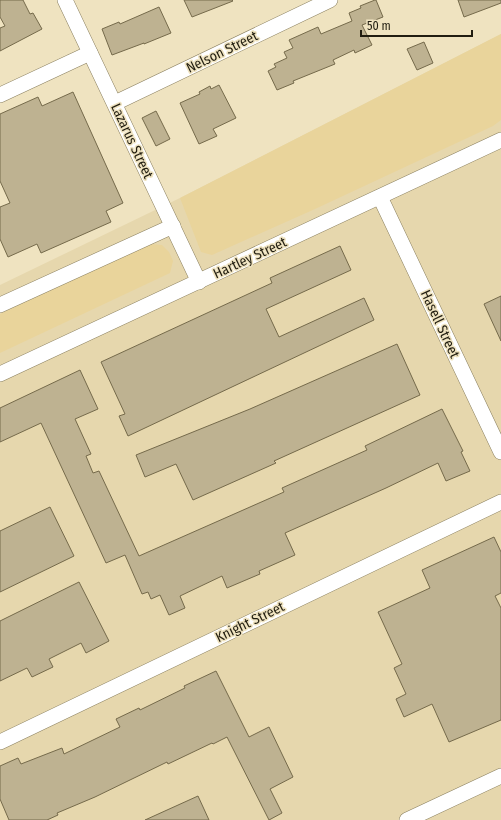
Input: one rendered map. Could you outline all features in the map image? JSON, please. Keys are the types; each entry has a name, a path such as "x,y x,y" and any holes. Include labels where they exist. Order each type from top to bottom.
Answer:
{"street":[{"name":"Lazarus Street","path":"65,0 199,282"},
{"name":"Nelson Street","path":"114,103 330,0"},
{"path":"0,95 90,53"},
{"name":"Hartley Street","path":"0,374 501,140"},
{"name":"Hasell Street","path":"380,197 501,452"},
{"path":"0,305 173,226"},
{"name":"Knight Street","path":"0,742 501,502"},
{"path":"407,820 501,776"}],"shaded area":[{"path":"501,34 501,820 0,820 0,285 180,198"},
{"path":"501,34 501,120 493,126 212,255 201,252 180,198"},
{"path":"150,244 162,245 169,252 173,261 170,273 0,353 0,314"}],"building":[{"path":"0,0 23,0 30,14 33,13 42,29 0,51 0,28 5,26 0,17"},
{"path":"184,0 232,0 233,1 192,17"},
{"path":"375,0 383,17 362,25 372,45 355,53 354,50 333,60 335,64 293,81 294,83 277,90 268,71 276,67 274,64 287,58 284,52 293,48 289,40 318,27 321,34 352,21 349,13 361,8 360,6"},
{"path":"458,0 501,0 501,3 464,17"},
{"path":"159,7 171,33 112,55 102,29 119,22 120,24"},
{"path":"424,42 433,63 417,70 407,49"},
{"path":"219,85 236,118 213,129 217,136 199,144 180,103 200,94 199,92 210,86 211,89"},
{"path":"73,92 123,203 106,211 111,222 41,253 37,244 8,257 0,239 0,207 10,203 0,181 0,114 38,97 42,106"},
{"path":"156,111 170,139 156,146 142,118"},
{"path":"340,246 351,270 266,309 279,337 364,298 374,320 128,436 119,416 125,414 101,362 272,283 270,278"},
{"path":"501,296 501,341 484,304"},
{"path":"397,344 420,395 274,461 276,463 193,500 176,464 145,477 136,455 250,409"},
{"path":"80,370 98,409 75,419 91,454 86,456 93,473 99,471 139,556 284,492 282,488 367,450 365,446 442,409 463,451 461,452 470,471 446,481 438,463 285,533 295,555 259,571 260,574 227,588 222,576 180,596 185,608 169,615 160,595 151,599 148,592 142,594 125,555 106,563 41,423 0,442 0,408"},
{"path":"50,507 74,556 0,592 0,531"},
{"path":"494,537 501,552 501,593 495,596 501,608 501,720 449,742 432,704 404,717 396,699 406,694 394,668 402,664 378,612 430,588 422,570"},
{"path":"79,582 109,641 86,653 81,643 49,659 53,667 32,677 27,668 0,681 0,621"},
{"path":"216,671 249,737 269,727 293,777 270,789 282,813 269,820 227,737 168,764 167,762 95,797 57,813 58,815 47,820 9,820 0,799 0,766 18,758 21,764 62,748 64,754 120,727 116,719 139,708 140,710 185,688 184,686"},
{"path":"198,796 209,820 145,820"}]}
